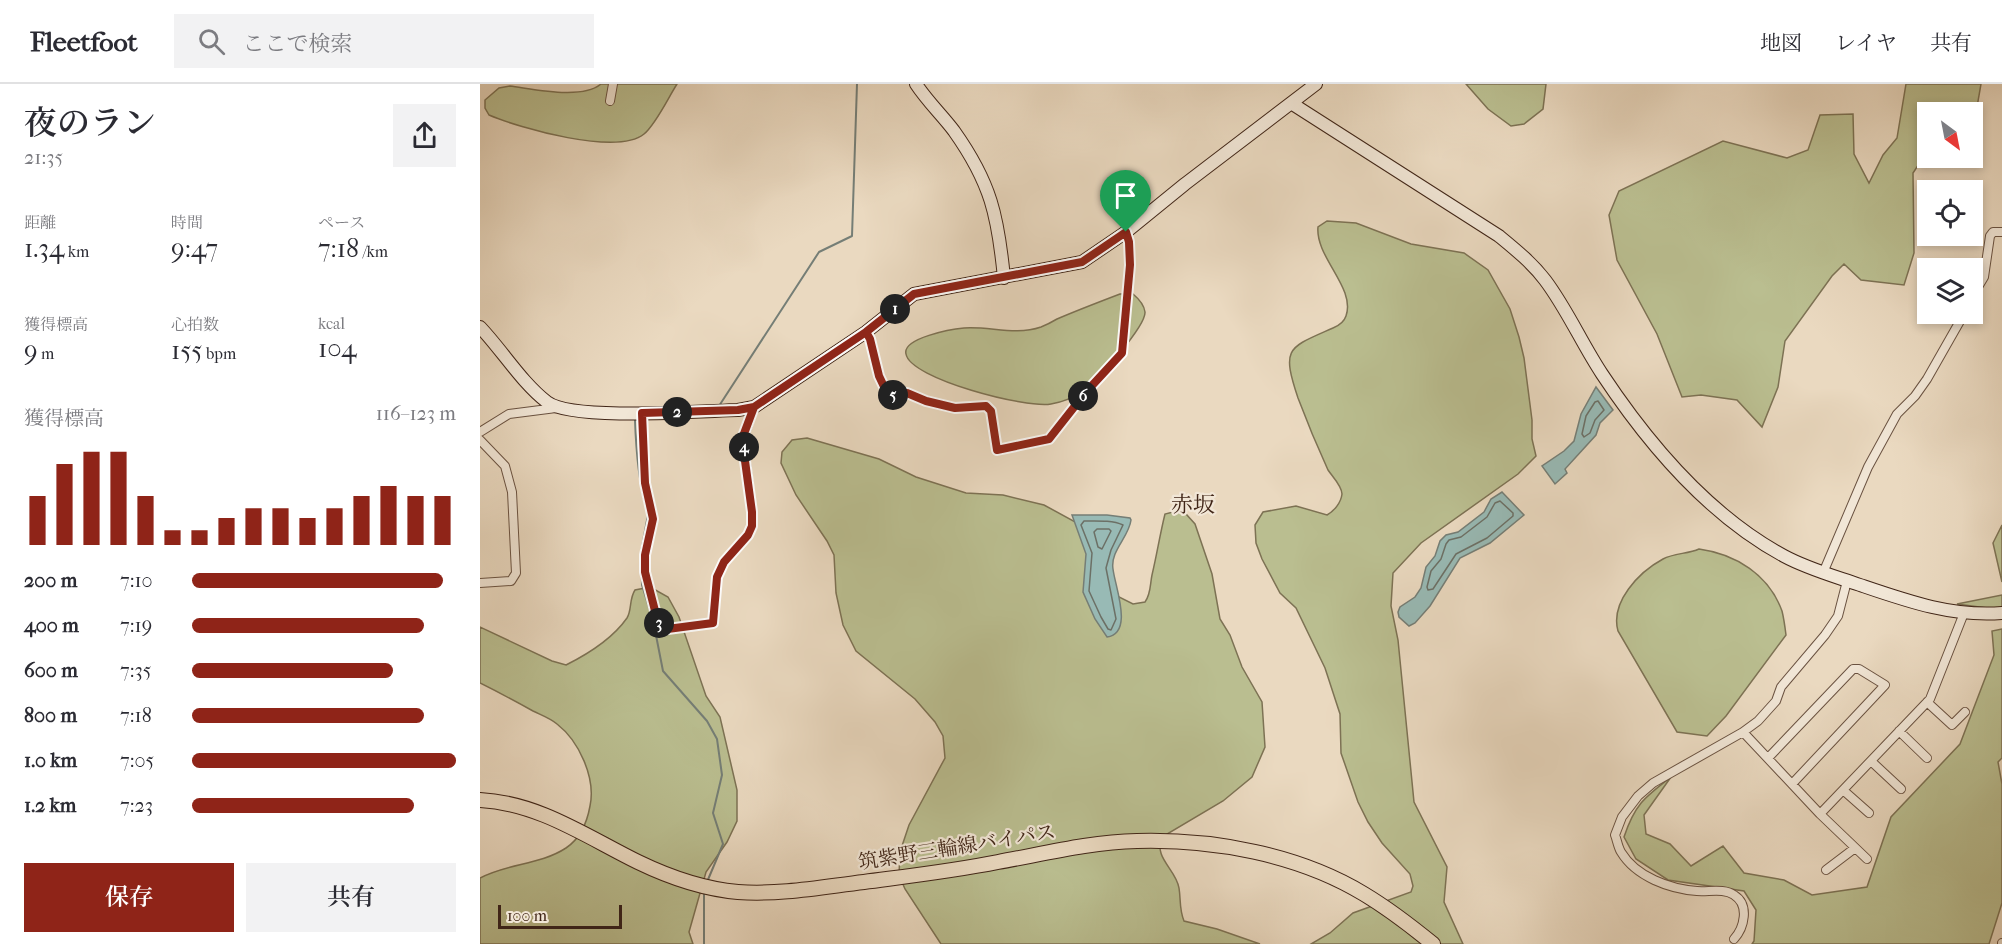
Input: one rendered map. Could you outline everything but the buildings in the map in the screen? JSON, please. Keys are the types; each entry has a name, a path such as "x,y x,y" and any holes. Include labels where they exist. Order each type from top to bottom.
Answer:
{"main road":[{"name":"筑紫野三輪線バイパス","path":"480,800 512,805 549,816 660,872 681,880 738,892 778,892 820,888 962,869 1081,847 1136,841 1196,842 1259,853 1304,866 1346,884 1407,922 1433,944"}],"street":[{"path":"610,101 613,84"},
{"path":"916,84 970,154 987,188 999,231 1004,278"},
{"path":"480,432 508,414 556,408 590,412 642,413 738,410 754,407 866,332 914,294 1082,262 1126,232 1316,84"},
{"path":"1291,103 1499,236 1526,258 1546,281 1603,375 1672,466 1709,507 1785,557 1823,573 1942,610 1964,613 2002,613"},
{"path":"866,332 870,339 879,376 888,395 907,393 926,401 955,408 986,406 991,411 997,450 1049,439 1086,392 1122,353 1130,265 1126,232"},
{"path":"1983,279 1990,236 1993,232 2002,232"},
{"path":"1823,573 1868,467 1897,414 1915,396 1958,324"},
{"path":"480,327 539,394 556,408"},
{"path":"642,413 645,483 653,519 645,555 645,572 660,630 713,623 717,577 724,562 748,535 752,526 742,439 754,407"},
{"path":"480,440 505,466 512,492 516,573 511,581 480,583"},
{"path":"1734,939 1742,930 1744,908 1735,895 1726,891 1696,891 1670,887 1657,882 1632,865 1620,852 1615,835 1622,817 1638,796 1653,783 1743,732 1758,721 1776,701 1781,687 1838,616 1847,581"},
{"path":"1820,814 1927,702 1964,613"},
{"path":"1768,758 1853,669 1859,669 1885,685 1792,784"},
{"path":"1927,702 1952,725 1965,712"},
{"path":"1899,731 1927,758"},
{"path":"1743,732 1867,860"},
{"path":"1870,761 1901,789"},
{"path":"1843,790 1869,813"},
{"path":"1826,870 1855,848"}],"green space":[{"path":"601,84 677,84 648,130 631,140 591,141 544,133 489,115 485,108 485,100 499,88 510,86 570,92 593,89"},
{"path":"1466,84 1546,84 1543,109 1524,124 1511,126 1488,109"},
{"path":"1906,84 1981,84 1978,102 1917,102 1917,167 1913,173 1914,253 1904,285 1861,280 1844,264 1832,276 1785,341 1778,387 1762,427 1737,400 1701,395 1682,397 1657,334 1617,260 1609,215 1619,191 1723,141 1787,158 1808,150 1820,115 1853,114 1854,154 1869,183 1883,155 1897,138"},
{"path":"1327,221 1356,223 1411,244 1464,253 1488,270 1510,309 1524,358 1532,420 1532,439 1536,456 1518,474 1421,543 1393,573 1391,606 1398,640 1414,802 1447,867 1444,902 1463,944 1311,944 1330,933 1353,913 1411,892 1413,886 1410,874 1382,843 1358,802 1341,753 1340,714 1325,668 1296,608 1280,593 1256,543 1255,525 1263,512 1296,506 1327,515 1337,506 1342,494 1328,470 1305,416 1290,368 1292,351 1298,345 1337,326 1346,316 1348,305 1345,294 1319,238 1318,227"},
{"path":"1120,294 1133,294 1142,304 1145,312 1138,329 1091,385 1077,395 1060,402 1038,404 1019,402 971,390 927,373 912,364 906,354 907,348 912,343 939,332 964,328 1031,330"},
{"path":"807,438 879,459 916,477 966,493 1003,495 1044,505 1079,524 1117,596 1133,604 1145,602 1148,596 1165,514 1173,512 1186,514 1195,524 1212,574 1220,619 1230,635 1242,667 1262,702 1265,747 1252,777 1223,801 1162,837 1160,851 1177,881 1184,921 1217,929 1260,944 941,944 905,889 899,875 900,852 909,825 945,758 943,736 935,722 915,699 856,651 843,625 836,593 834,555 796,495 781,463 782,452 792,440"},
{"path":"2002,525 2002,582 1993,543"},
{"path":"1699,549 1738,561 1760,577 1769,587 1782,611 1786,635 1726,716 1707,736 1677,732 1618,631 1617,620 1622,599 1628,589 1645,572 1667,557"},
{"path":"650,587 668,597 679,617 706,696 720,717 737,790 737,821 727,842 706,872 689,932 693,944 480,944 480,878 502,869 546,858 566,848 576,840 585,824 591,795 584,761 565,731 548,718 480,683 480,627 552,661 566,665 591,651 615,632 629,615 635,590"},
{"path":"2002,595 2002,610 1957,604"},
{"path":"2002,629 2002,758 1998,762 2002,784 2002,903 1989,944 1752,944 1756,910 1744,891 1668,880 1636,859 1624,837 1628,826 1642,802 1671,777 1644,815 1646,834 1670,844 1691,866 1723,846 1744,873 1784,880 1812,895 1867,887 1891,817 1960,744 1994,655 1992,631"}],"water":[{"path":"1596,387 1613,410 1600,423 1596,435 1565,469 1567,473 1555,484 1542,466 1574,441 1581,414"},
{"path":"1502,492 1524,515 1490,543 1460,558 1430,606 1415,623 1409,626 1399,617 1398,612 1400,607 1415,597 1421,588 1426,567 1435,556 1440,541 1446,535 1458,532 1484,512 1491,499"},
{"path":"1072,515 1107,515 1131,520 1113,562 1121,608 1120,627 1115,634 1107,637 1095,619 1083,592 1086,554"}],"waterway":[{"path":"719,406 819,252 852,236 857,84"},
{"path":"640,419 635,420 636,442 639,475 646,507"},
{"path":"648,515 641,552 642,585 653,620 663,671 707,721 717,739 722,775 713,813 723,844 707,882"},
{"path":"704,890 704,944"}],"district":[{"name":"赤坂","path":"1193,505"}],"route":[{"path":"1126,232 1082,262 914,294 866,332 754,407 738,410 642,413 643,467 653,512 645,555 645,572 660,630 709,625 714,621 715,585 719,570 748,535 752,526 742,439 754,407 771,396 866,332 870,339 879,376 888,395 907,393 926,401 955,408 986,406 991,411 994,444 997,450 1049,439 1086,392 1122,353 1130,265 1126,232"}]}
